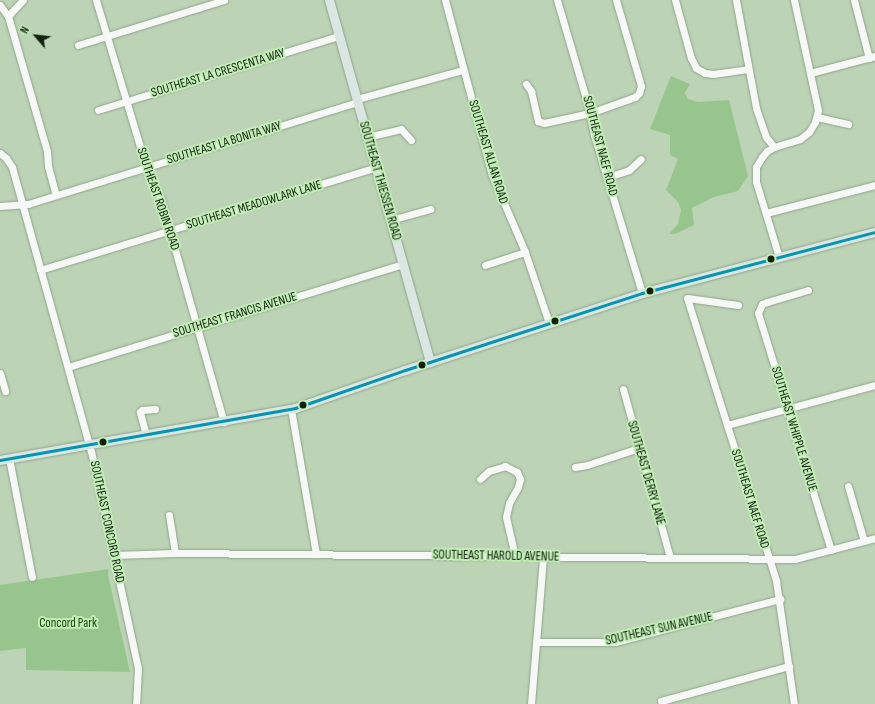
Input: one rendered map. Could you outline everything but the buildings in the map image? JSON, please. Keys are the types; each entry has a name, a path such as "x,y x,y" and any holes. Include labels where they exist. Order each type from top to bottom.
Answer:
{"main road":[{"name":"SOUTHEAST THIESSEN ROAD","path":"329,0 430,362"},
{"path":"4,459 224,422 291,409 642,293 875,232"}],"street":[{"path":"8,16 23,0"},
{"name":"SOUTHEAST ROBIN ROAD","path":"96,0 146,167 161,200 224,422"},
{"path":"78,45 224,0"},
{"name":"SOUTHEAST ALLAN ROAD","path":"445,0 493,179 525,252 549,323"},
{"name":"SOUTHEAST NAEF ROAD","path":"557,0 590,113 594,135 642,293"},
{"path":"526,84 531,91 538,121 544,123 590,113 635,97 640,90 616,0"},
{"path":"675,0 691,58 696,68 705,73 713,74 748,68"},
{"path":"736,0 748,68 760,122 767,139 774,147"},
{"path":"779,257 756,182 755,171 762,157 774,147 796,141 804,136 812,128 817,116 817,104 794,0"},
{"path":"810,74 872,57 854,0"},
{"path":"0,5 8,16 47,151 48,166 56,195"},
{"name":"SOUTHEAST LA CRESCENTA WAY","path":"98,110 339,36"},
{"name":"SOUTHEAST LA BONITA WAY","path":"0,206 22,205 357,100 463,70"},
{"path":"817,116 848,124"},
{"path":"367,137 401,129 411,140"},
{"name":"SOUTHEAST CONCORD ROAD","path":"0,153 6,158 12,167 90,444 138,668 136,704"},
{"path":"608,177 629,170 641,159"},
{"name":"SOUTHEAST MEADOWLARK LANE","path":"40,270 376,167"},
{"path":"766,213 875,185"},
{"path":"390,220 430,209"},
{"path":"485,266 525,252"},
{"name":"SOUTHEAST FRANCIS AVENUE","path":"68,367 403,264"},
{"name":"SOUTHEAST WHIPPLE AVENUE","path":"808,290 767,302 759,308 759,317 788,408 830,550"},
{"name":"SOUTHEAST NAEF ROAD","path":"738,305 687,298 769,559 780,599 794,704"},
{"path":"0,373 5,391"},
{"path":"727,425 875,385"},
{"name":"SOUTHEAST DERRY LANE","path":"623,389 670,557"},
{"path":"146,434 140,412 155,409"},
{"path":"291,409 316,554"},
{"path":"575,467 588,466 639,448"},
{"path":"4,459 32,577"},
{"path":"480,479 489,471 505,466 517,472 520,479 518,487 509,503 506,517 515,556"},
{"path":"848,486 864,541"},
{"path":"169,515 175,553"},
{"name":"SOUTHEAST HAROLD AVENUE","path":"114,555 175,553 769,559 801,558 875,538"},
{"path":"531,704 543,557"},
{"name":"SOUTHEAST SUN AVENUE","path":"536,642 615,642 780,599"},
{"path":"661,701 789,666"}],"green space":[{"path":"671,76 690,84 685,93 688,99 698,102 729,100 748,176 738,191 714,197 692,208 694,225 675,234 669,234 678,224 681,210 678,202 666,190 678,159 670,155 670,135 650,129"},
{"name":"Concord Park","path":"109,569 108,575 130,672 26,670 26,648 0,651 0,585"}],"transit line":[{"path":"0,460 295,408 405,370 642,293 875,232"}]}
